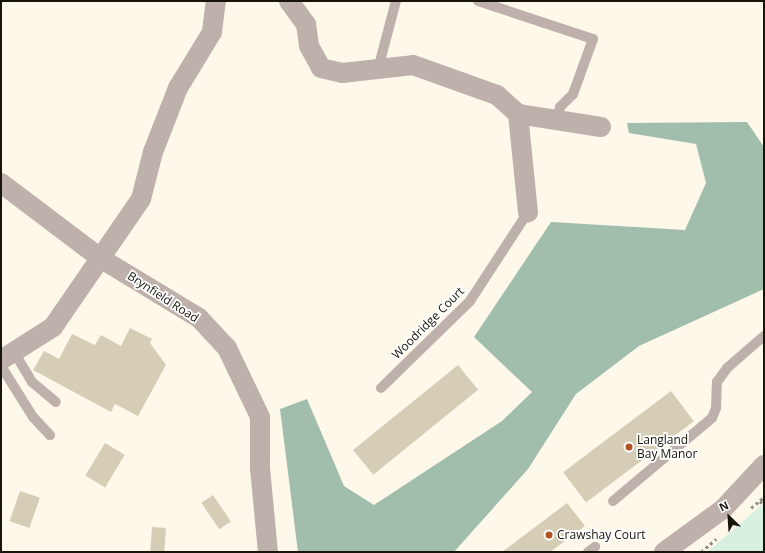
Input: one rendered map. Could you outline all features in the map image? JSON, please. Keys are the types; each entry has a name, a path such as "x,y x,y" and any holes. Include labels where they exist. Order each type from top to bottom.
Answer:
{"street":[{"path":"5,359 53,327 140,199 153,152 178,88 212,32 216,1"},
{"path":"289,1 306,24 309,46 321,68 342,73 412,65 497,95 518,114 601,127"},
{"path":"518,114 528,212"},
{"name":"Brynfield Road","path":"1,183 100,258 199,318 227,348 260,417 260,468 268,552"},
{"path":"664,552 723,509 764,465"}],"lane":[{"path":"378,69 396,1"},
{"path":"478,1 593,38 573,94 560,107 558,120"},
{"name":"Woodridge Court","path":"381,388 470,301 528,212"},
{"path":"613,501 712,418 716,408 717,382 727,368 764,336"},
{"path":"5,359 56,402"},
{"path":"5,359 33,416 50,435"}],"path":[{"path":"760,501 764,505"}],"green space":[{"path":"747,122 764,147 764,289 639,346 576,394 528,469 454,552 298,552 280,409 307,399 344,486 374,505 502,421 532,392 474,337 551,222 685,230 706,183 696,144 629,133 627,123"},
{"path":"764,503 764,552 707,552"}],"building":[{"path":"130,328 152,339 150,343 166,365 138,416 115,404 111,412 33,370 44,351 59,359 72,334 95,345 101,335 121,346"},
{"path":"458,365 478,390 373,475 353,450"},
{"name":"Langland Bay Manor","path":"671,391 694,421 586,503 563,472"},
{"path":"105,443 125,455 105,487 85,476"},
{"path":"20,491 40,498 29,528 10,521"},
{"path":"213,495 231,522 219,529 201,503"},
{"name":"Crawshay Court","path":"567,503 585,526 550,552 502,552"},
{"path":"152,527 166,528 164,552 150,552"}],"place":[{"name":"Langland Bay Manor","path":"629,447"},
{"name":"Crawshay Court","path":"549,535"}]}
